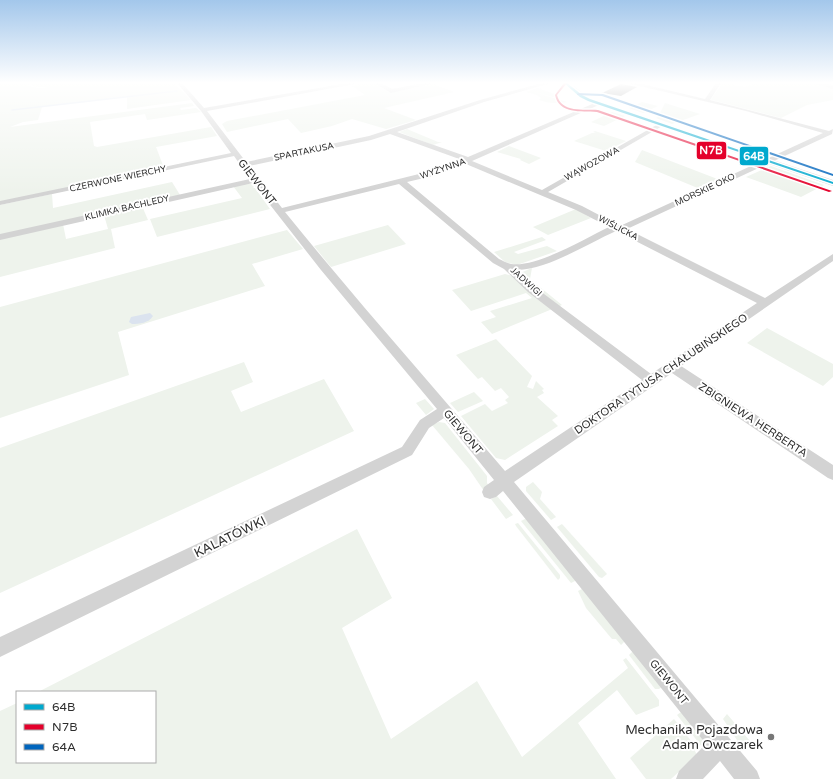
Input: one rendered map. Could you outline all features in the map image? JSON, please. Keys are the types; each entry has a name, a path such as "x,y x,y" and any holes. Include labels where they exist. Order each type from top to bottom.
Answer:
{"street":[{"name":"GIEWONT","path":"210,119 254,180 325,268 446,411 497,486 749,779"},
{"name":"SPARTAKUSA","path":"243,164 367,139 429,119"},
{"name":"WYŻYNNA","path":"279,211 434,173 468,161 562,119"},
{"path":"648,119 833,183"},
{"path":"783,119 831,132"},
{"name":"WĄWOZOWA","path":"543,192 662,124"},
{"name":"WIŚLICKA","path":"392,132 468,161 579,208 766,303"},
{"name":"MORSKIE OKO","path":"508,267 516,268 548,258 769,161 831,132"},
{"name":"CZERWONE WIERCHY","path":"0,203 235,154"},
{"name":"KLIMKA BACHLEDY","path":"0,237 254,180"},
{"name":"JADWIGI","path":"402,182 496,261 508,267 532,290 652,382"},
{"name":"DOKTORA TYTUSA CHAŁUBIŃSKIEGO","path":"497,486 652,382 833,257"},
{"name":"ZBIGNIEWA HERBERTA","path":"673,367 833,473"},
{"name":"KALATÓWKI","path":"0,647 407,451 414,444 426,422 446,411"},
{"path":"687,779 721,745"}],"shaded area":[{"path":"0,119 38,119 23,122 10,127 68,119 108,119 90,122 94,146 97,147 211,127 217,136 156,147 164,168 0,202"},
{"path":"236,119 286,119 227,132 222,124 227,121"},
{"path":"288,119 351,119 332,126 301,133"},
{"path":"353,119 416,120 386,129"},
{"path":"597,119 618,119 604,126 591,122"},
{"path":"660,119 685,119 672,124"},
{"path":"407,129 438,142 442,142 433,145 399,132"},
{"path":"595,131 626,141 606,151 574,141 592,133 596,133 593,132"},
{"path":"509,146 541,158 529,164 520,160 521,159 497,152"},
{"path":"642,150 720,180 700,189 635,162"},
{"path":"771,166 824,185 801,197 746,177"},
{"path":"172,182 180,195 0,235 0,205 52,194 53,208"},
{"path":"248,183 255,188 270,209 157,237 150,219 242,198 233,186"},
{"path":"142,206 148,220 111,229 115,248 0,277 0,238 63,224 66,239 108,229 104,215"},
{"path":"576,209 591,218 548,235 533,227"},
{"path":"388,225 406,244 331,267 314,246"},
{"path":"287,230 303,249 252,264 265,286 118,332 129,375 0,418 0,307"},
{"path":"542,237 546,240 514,252 518,254 547,246 557,251 517,265 505,262 494,252"},
{"path":"532,268 530,279 562,305 492,334 481,322 496,317 490,311 532,298 526,293 471,311 452,290 505,274 513,276"},
{"path":"150,313 153,316 146,322 132,324 129,322 131,317"},
{"path":"767,328 833,364 833,377 823,386 747,343"},
{"path":"496,339 532,376 527,387 533,389 536,381 544,389 542,390 544,393 537,397 558,416 552,420 558,426 505,460 496,458 461,416 485,404 492,411 508,403 505,400 509,397 501,388 495,391 482,377 478,379 456,355"},
{"path":"244,362 253,382 231,391 241,412 324,379 354,431 0,593 0,448"},
{"path":"474,392 483,401 458,412 450,403"},
{"path":"425,399 434,409 426,415 416,403"},
{"path":"439,422 445,423 487,476 487,483 489,486 484,491 469,469 432,425"},
{"path":"533,482 542,492 540,499 556,517 551,520 526,491 526,487"},
{"path":"497,496 513,515 506,519 491,499"},
{"path":"525,519 528,520 575,577 575,581 571,583 521,521"},
{"path":"518,523 560,575 558,580 516,526 515,524"},
{"path":"562,524 607,574 602,578 599,577 557,527"},
{"path":"357,529 392,598 342,628 391,739 477,681 522,757 628,668 623,660 626,658 659,700 659,706 636,715 617,690 578,723 616,779 0,779 0,711 16,703 16,763 156,763 156,691 40,691"},
{"path":"582,589 625,639 621,645 616,639 612,639 586,608 578,591"},
{"path":"632,652 637,653 663,686 659,689 655,689 629,655"},
{"path":"681,712 702,737 702,747 677,715"},
{"path":"727,714 750,741 743,748 723,719"},
{"path":"674,719 695,746 694,749 697,755 671,779 646,779 630,758"}],"transit line":[{"name":"N7B","path":"621,119 830,191"},
{"name":"64B","path":"646,119 833,183"},
{"name":"64A","path":"672,119 833,175"}],"place":[{"name":"Mechanika Pojazdowa Adam Owczarek","path":"771,737"}]}
